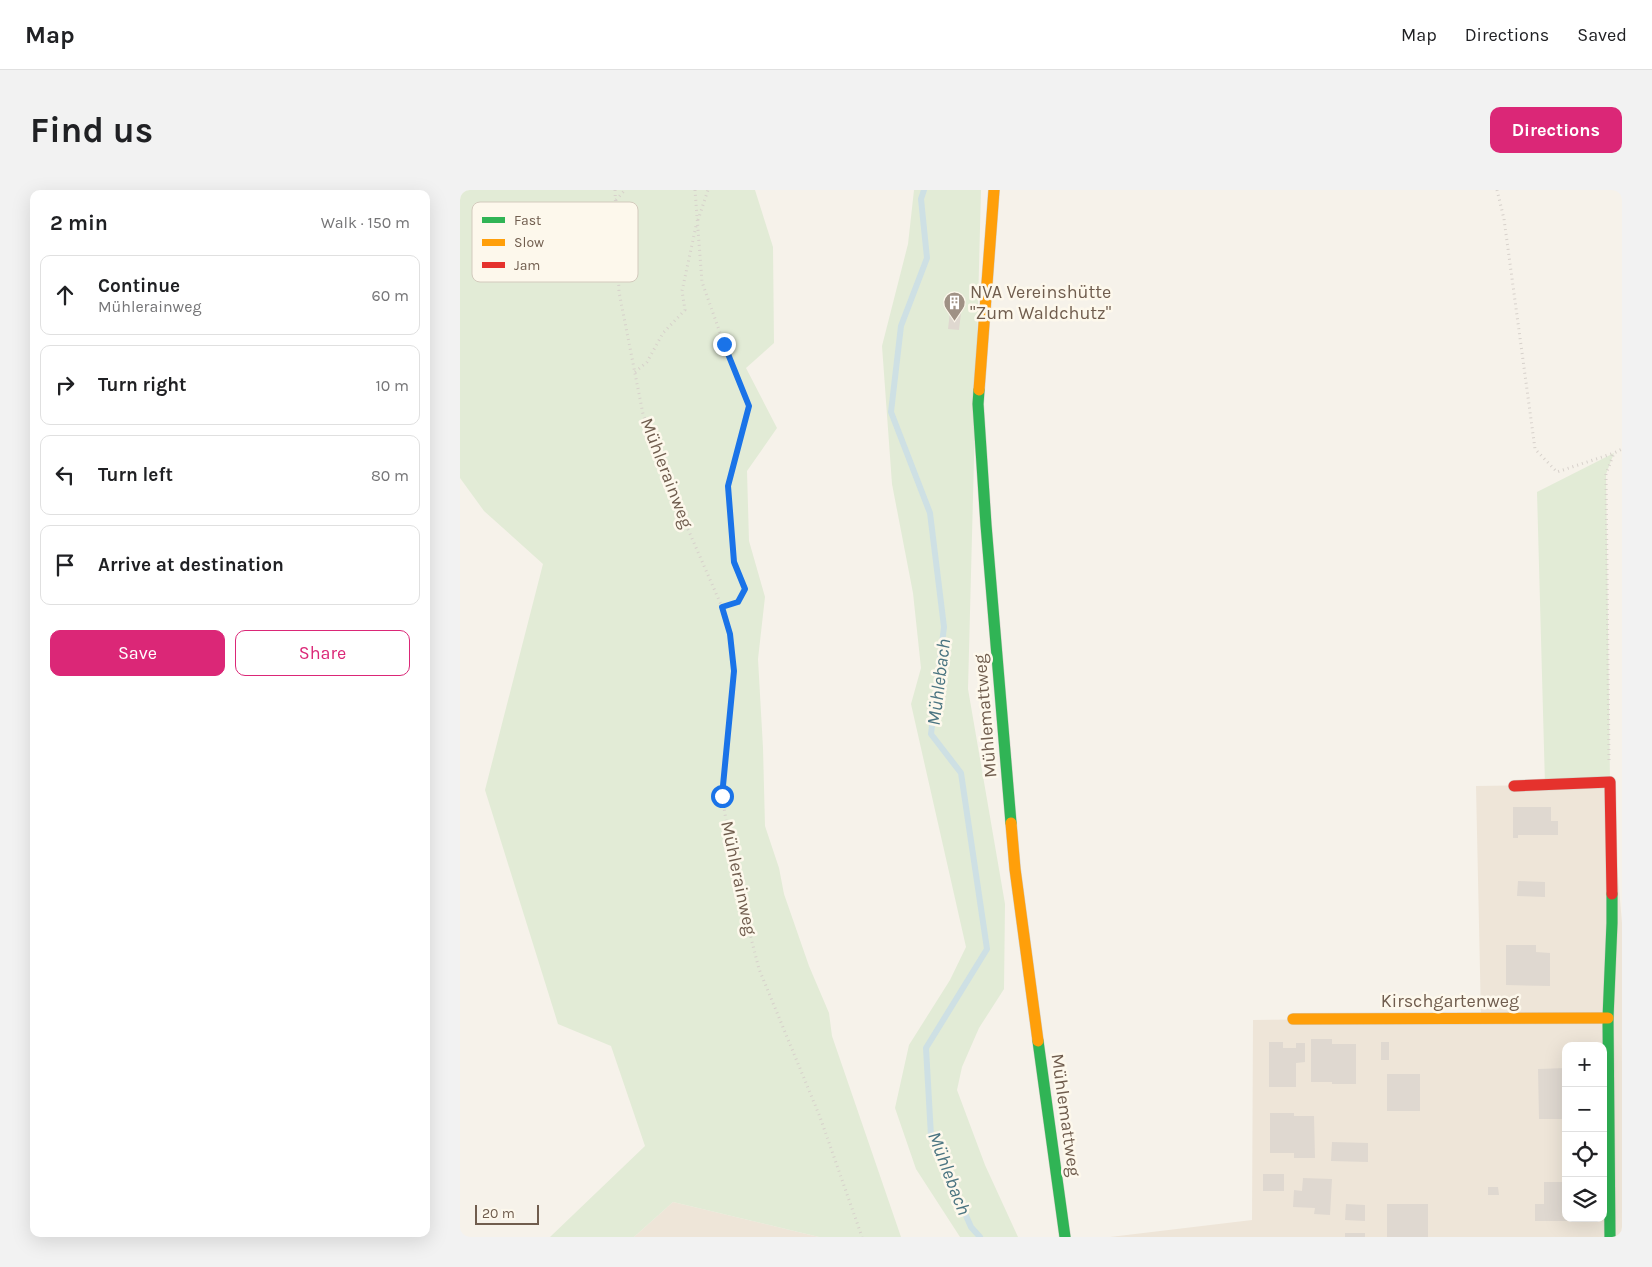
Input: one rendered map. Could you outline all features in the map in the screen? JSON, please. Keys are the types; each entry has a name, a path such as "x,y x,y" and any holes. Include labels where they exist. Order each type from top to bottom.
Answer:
{"street":[{"name":"Mühlemattweg","path":"994,190 978,404 986,525 1015,869 1065,1237"},
{"path":"1514,786 1610,782 1612,923 1608,1018 1610,1237"},
{"name":"Kirschgartenweg","path":"1293,1019 1608,1018"}],"path":[{"name":"Mühlerainweg","path":"615,190 615,200"},
{"path":"615,200 625,190"},
{"path":"695,190 702,282 749,406 728,486 734,562 745,589 738,602 722,607"},
{"path":"635,372 647,362 663,333 685,310 682,291 698,222 708,190"},
{"path":"1497,190 1504,219 1535,449 1557,472 1622,449"},
{"name":"Mühlerainweg","path":"619,282 643,414 680,511 722,607 730,634 734,671 722,796 736,880 759,969 820,1117 862,1237"},
{"path":"1610,782 1606,474 1614,453"}],"shaded area":[{"path":"1610,782 1622,923 1622,1237 1110,1237 1252,1220 1253,1020 1481,1018 1476,786"},
{"path":"673,1202 819,1237 634,1237"}],"green space":[{"path":"460,190 755,190 773,247 774,343 746,368 777,428 747,471 749,541 765,597 758,659 765,826 779,868 784,894 809,966 829,1013 832,1036 901,1237 819,1237 673,1202 634,1237 550,1237 645,1146 611,1046 558,1024 485,790 543,564 484,511 460,478"},
{"path":"914,190 981,190 968,689 1005,904 1004,989 979,1028 962,1067 957,1090 985,1165 1018,1237 960,1237 916,1169 895,1108 909,1045 950,980 966,947 911,704 921,668 913,593 892,484 882,346 908,244"},
{"path":"1614,453 1606,474 1610,782 1545,785 1537,492"}],"building":[{"name":"NVA Vereinshütte \"Zum Waldchutz\"","path":"950,312 961,313 959,330 948,329"},
{"path":"1513,807 1551,807 1551,821 1558,821 1558,835 1518,835 1518,838 1513,838"},
{"path":"1518,881 1545,882 1545,897 1517,896"},
{"path":"1506,945 1536,945 1536,952 1550,953 1550,986 1506,985"},
{"path":"1311,1039 1332,1039 1332,1044 1356,1044 1356,1084 1311,1082"},
{"path":"1269,1042 1283,1042 1283,1048 1296,1048 1296,1043 1305,1043 1305,1062 1296,1063 1296,1087 1269,1087"},
{"path":"1381,1042 1389,1042 1389,1060 1381,1060"},
{"path":"1562,1068 1562,1119 1539,1119 1538,1069"},
{"path":"1387,1074 1420,1074 1420,1111 1387,1111"},
{"path":"1270,1113 1294,1113 1294,1116 1314,1116 1315,1158 1294,1158 1294,1153 1270,1153"},
{"path":"1332,1142 1368,1143 1368,1162 1331,1161"},
{"path":"1263,1174 1284,1174 1284,1191 1263,1191"},
{"path":"1303,1178 1332,1179 1330,1215 1314,1214 1315,1208 1293,1207 1294,1190 1302,1191"},
{"path":"1544,1182 1562,1182 1562,1221 1535,1221 1535,1204 1544,1204"},
{"path":"1488,1187 1498,1187 1499,1195 1488,1195"},
{"path":"1346,1204 1365,1205 1365,1221 1345,1220"},
{"path":"1387,1204 1428,1204 1428,1237 1387,1237"},
{"path":"1345,1233 1365,1233 1365,1237 1345,1237"}],"waterway":[{"name":"Mühlebach","path":"924,190 921,199 927,258 901,326 891,412 930,513 944,627 931,734 961,773 987,949 926,1048 931,1136 971,1227 980,1237"}],"traffic: fast":[{"path":"979,390 978,404 986,525 1011,823"},
{"path":"1610,1237 1608,1018 1612,894"},
{"path":"1038,1041 1065,1237"}],"traffic: slow":[{"path":"979,390 994,190"},
{"path":"1011,823 1015,869 1038,1041"},
{"path":"1293,1019 1608,1018"}],"traffic: jam":[{"path":"1514,786 1610,782 1612,894"}],"place":[{"name":"NVA Vereinshütte \"Zum Waldchutz\"","path":"954,321"}],"route":[{"path":"722,796 734,671 730,634 722,607 738,602 745,589 734,562 728,486 749,406 724,344"}]}
